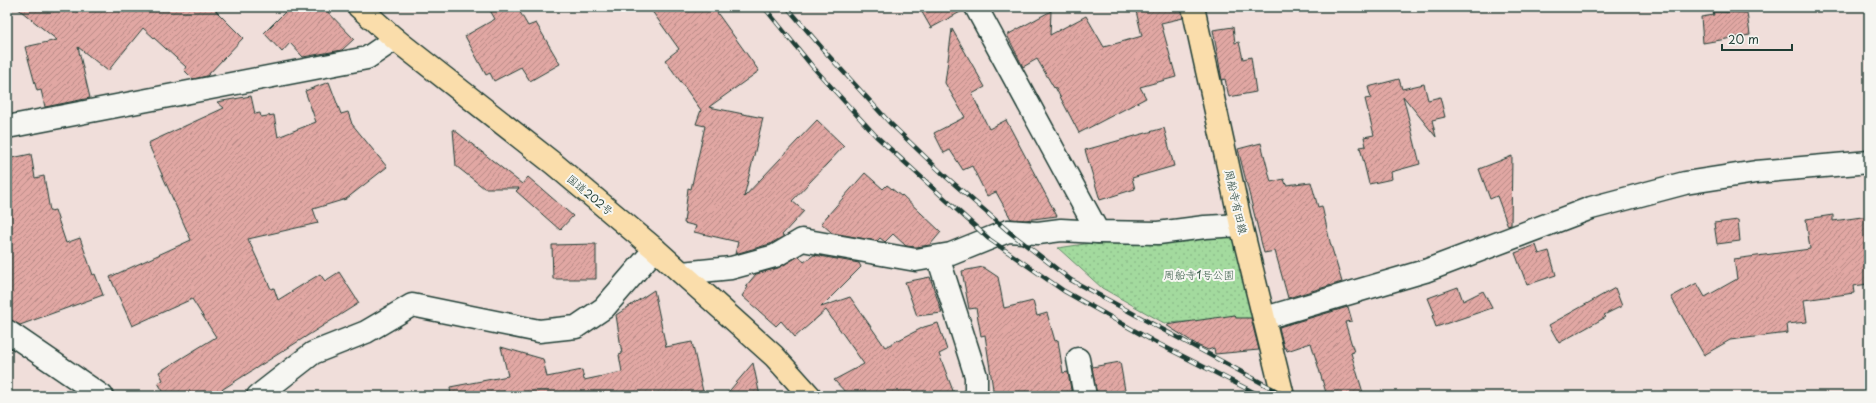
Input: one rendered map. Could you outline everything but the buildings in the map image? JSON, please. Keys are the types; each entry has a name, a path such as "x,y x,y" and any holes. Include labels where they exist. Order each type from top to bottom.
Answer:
{"main road":[{"name":"国道202号","path":"359,7 395,39 554,164 655,249 774,356 810,396"},
{"name":"周船寺有田線","path":"1193,7 1241,225 1283,396"}],"street":[{"path":"976,7 1098,232"},
{"path":"7,127 368,58 395,39"},
{"path":"1265,318 1425,271 1591,208 1685,183 1756,172 1869,162"},
{"path":"682,273 731,268 775,256 802,240 916,260 951,254 1008,230 1038,232 1061,230 1158,234 1205,227 1241,225"},
{"path":"258,396 313,353 366,332 412,305 539,331 576,327 604,308 655,249"},
{"path":"938,257 976,376 976,396"},
{"path":"8,334 102,396"},
{"path":"1078,359 1085,396"}],"green space":[{"name":"周船寺1号公園","path":"1241,225 1265,318 1164,323 1102,288 1058,248 1158,233"}],"railway":[{"path":"764,7 812,66 876,136 989,239 1064,291 1153,341 1261,396"},
{"path":"787,7 828,55 890,123 944,175 1008,231 1071,280 1286,396"}]}
